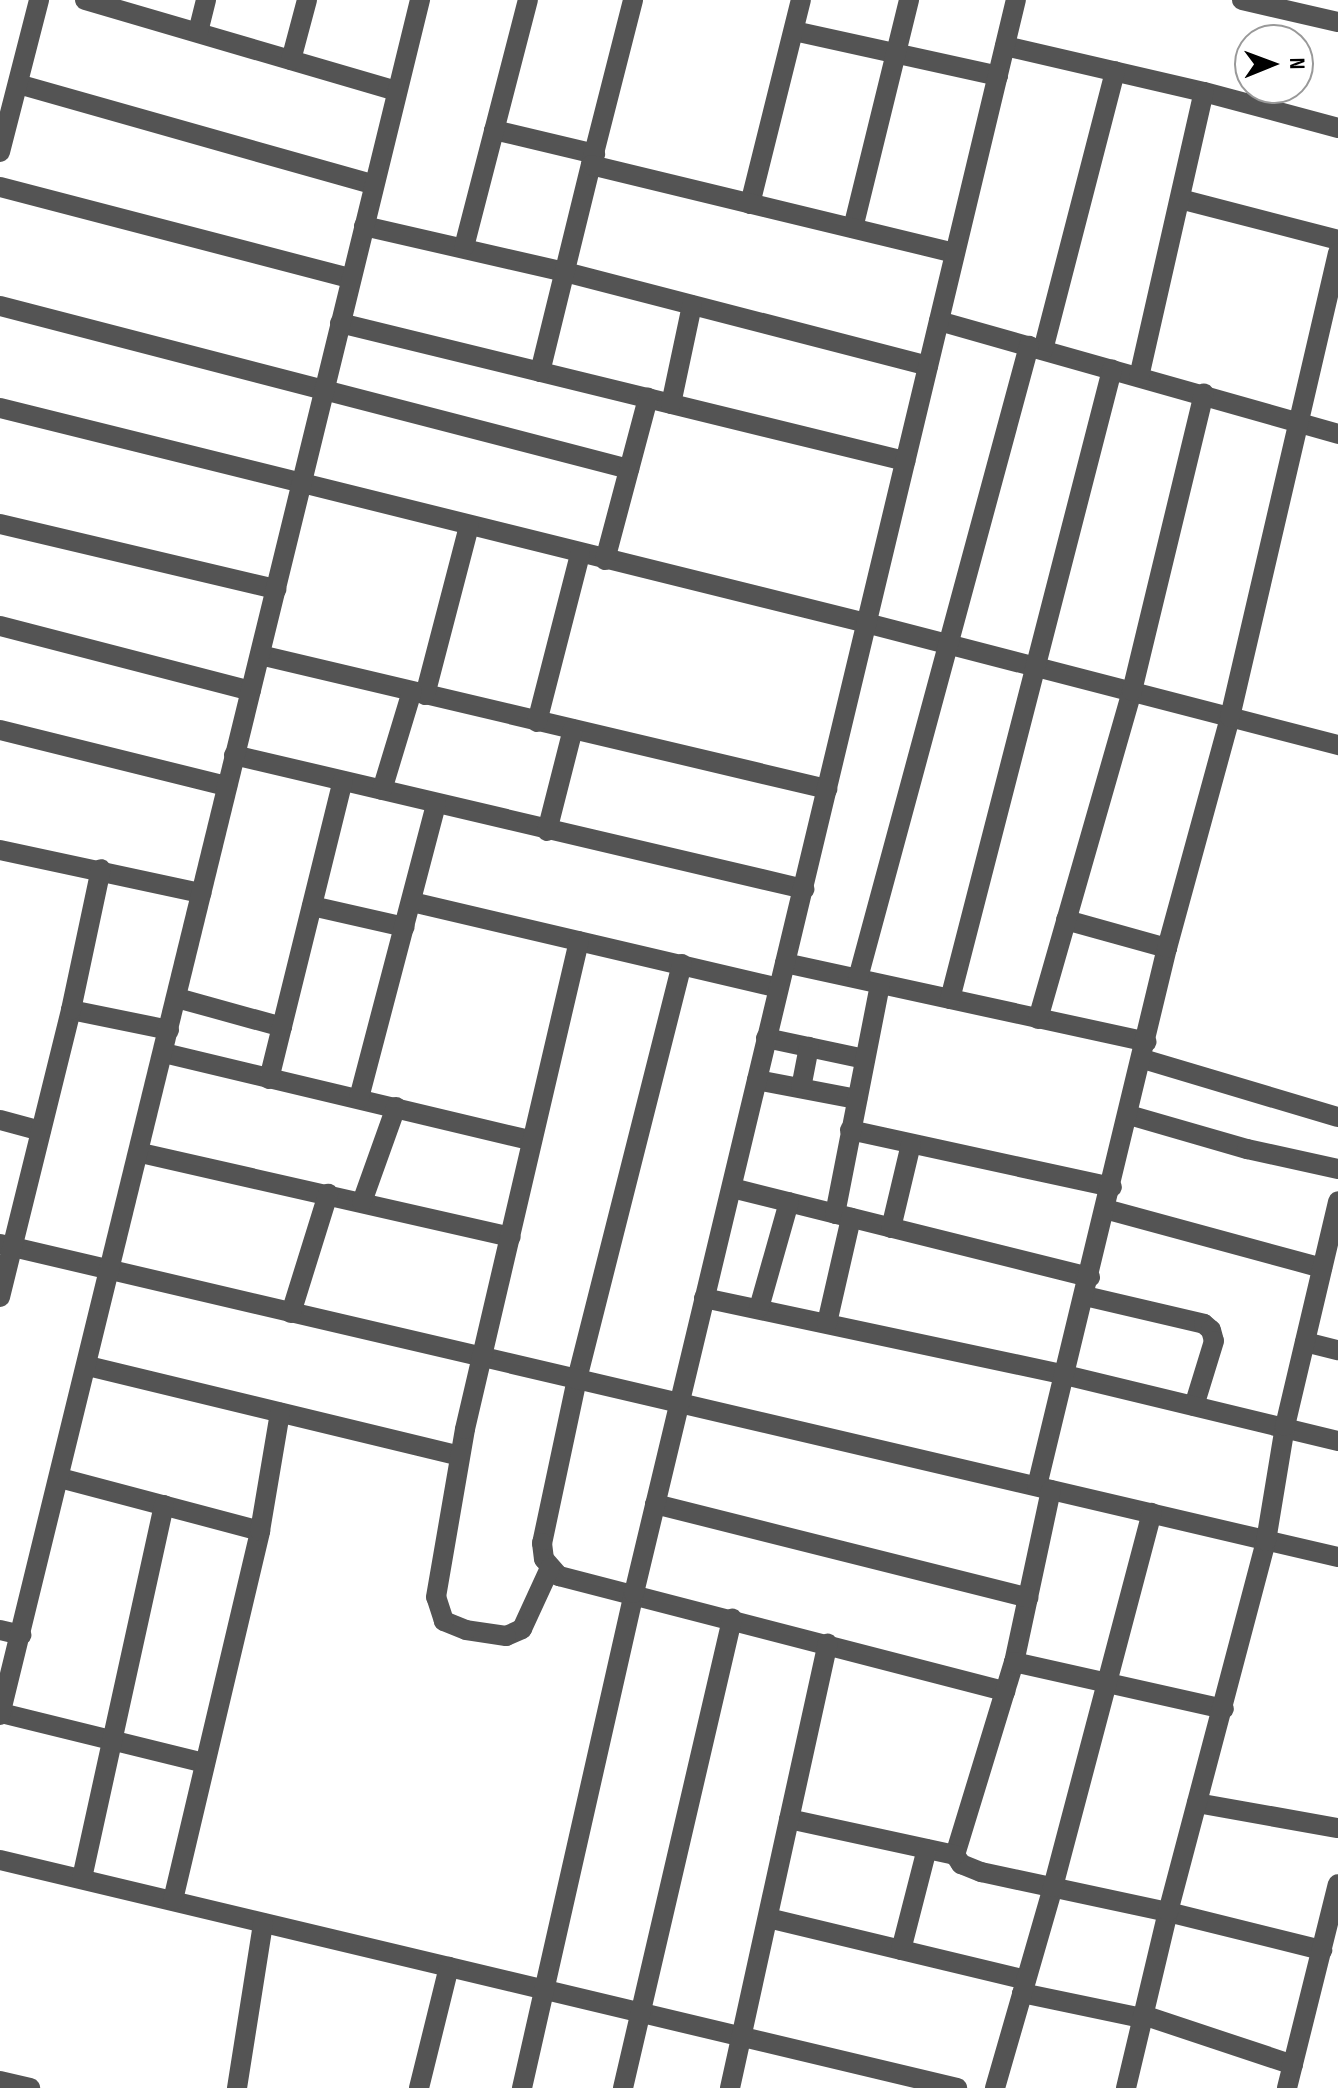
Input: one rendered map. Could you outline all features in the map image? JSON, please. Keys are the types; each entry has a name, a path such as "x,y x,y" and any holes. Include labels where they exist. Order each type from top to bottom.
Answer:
{"street":[{"path":"0,152 39,0"},
{"path":"85,0 397,91"},
{"path":"198,32 206,0"},
{"path":"291,60 307,0"},
{"path":"205,1763 0,1714 88,1366 109,1269 141,1153 234,755 420,0"},
{"path":"464,247 528,0"},
{"path":"540,372 633,0"},
{"path":"750,204 799,0"},
{"path":"853,228 909,0"},
{"path":"522,2088 547,1990 655,1504 1016,0"},
{"path":"1242,0 1338,22"},
{"path":"794,31 998,76"},
{"path":"1005,46 1204,92 1338,128"},
{"path":"858,978 1115,71"},
{"path":"18,84 374,185"},
{"path":"1139,377 1204,92"},
{"path":"494,130 750,204 955,253"},
{"path":"0,187 350,278"},
{"path":"1180,199 1338,240"},
{"path":"364,226 565,272 928,366"},
{"path":"955,1855 1014,1662 1028,1598 1065,1375 1167,948 1230,717 1297,423 1330,318 1338,253"},
{"path":"671,404 692,305"},
{"path":"0,306 629,469"},
{"path":"939,321 1338,434"},
{"path":"340,323 905,461"},
{"path":"950,999 1112,370"},
{"path":"1038,1019 1132,691 1204,394"},
{"path":"605,560 648,398"},
{"path":"0,408 866,623 1338,745"},
{"path":"0,524 276,589"},
{"path":"382,790 419,693 469,526"},
{"path":"537,722 580,554"},
{"path":"0,626 251,691"},
{"path":"260,655 827,789"},
{"path":"547,831 573,729"},
{"path":"0,730 227,786"},
{"path":"234,755 804,889"},
{"path":"269,1079 343,781"},
{"path":"359,1098 436,804"},
{"path":"0,850 101,869 201,893"},
{"path":"0,1297 6,1245 41,1131 101,869"},
{"path":"412,902 778,988"},
{"path":"312,906 405,927"},
{"path":"1066,920 1167,948"},
{"path":"550,1568 522,1629 506,1636 466,1630 444,1621 436,1597 459,1456 579,941"},
{"path":"785,963 1038,1019 1144,1051 1338,1117"},
{"path":"682,964 577,1379 542,1543 550,1568 559,1576 732,1618 1005,1691"},
{"path":"827,1323 843,1216 850,1130 880,984"},
{"path":"177,998 282,1027"},
{"path":"71,1010 169,1030"},
{"path":"766,1038 865,1059"},
{"path":"801,1088 809,1047"},
{"path":"164,1053 532,1141"},
{"path":"757,1080 857,1099"},
{"path":"362,1202 396,1107"},
{"path":"1129,1115 1247,1149 1338,1169"},
{"path":"0,1120 41,1131"},
{"path":"850,1130 1112,1187"},
{"path":"891,1228 911,1144"},
{"path":"141,1153 511,1237"},
{"path":"732,1188 891,1228 1204,1324 1211,1330 1214,1341 1194,1406"},
{"path":"291,1313 328,1194"},
{"path":"1126,2088 1168,1912 1266,1541 1285,1426 1329,1261 1338,1201"},
{"path":"759,1308 789,1202"},
{"path":"1105,1209 1329,1261"},
{"path":"6,1245 1338,1557"},
{"path":"704,1298 1065,1375 1338,1441"},
{"path":"1305,1342 1338,1350"},
{"path":"88,1366 459,1456"},
{"path":"173,1900 260,1531 280,1413"},
{"path":"60,1478 260,1531"},
{"path":"655,1504 1028,1598"},
{"path":"82,1878 109,1739 164,1505"},
{"path":"995,2088 1053,1887 1152,1513"},
{"path":"623,2088 643,2013 732,1618"},
{"path":"0,1630 21,1635"},
{"path":"730,2088 828,1644"},
{"path":"1014,1662 1224,1709"},
{"path":"1197,1803 1338,1828"},
{"path":"789,1819 955,1855 961,1864 981,1872 1328,1947"},
{"path":"901,1950 927,1849"},
{"path":"0,1860 643,2013 908,2082 957,2088"},
{"path":"1287,2088 1328,1947 1338,1884"},
{"path":"768,1918 901,1950 1143,2017 1293,2065"},
{"path":"237,2088 263,1923"},
{"path":"419,2088 449,1967"}]}
